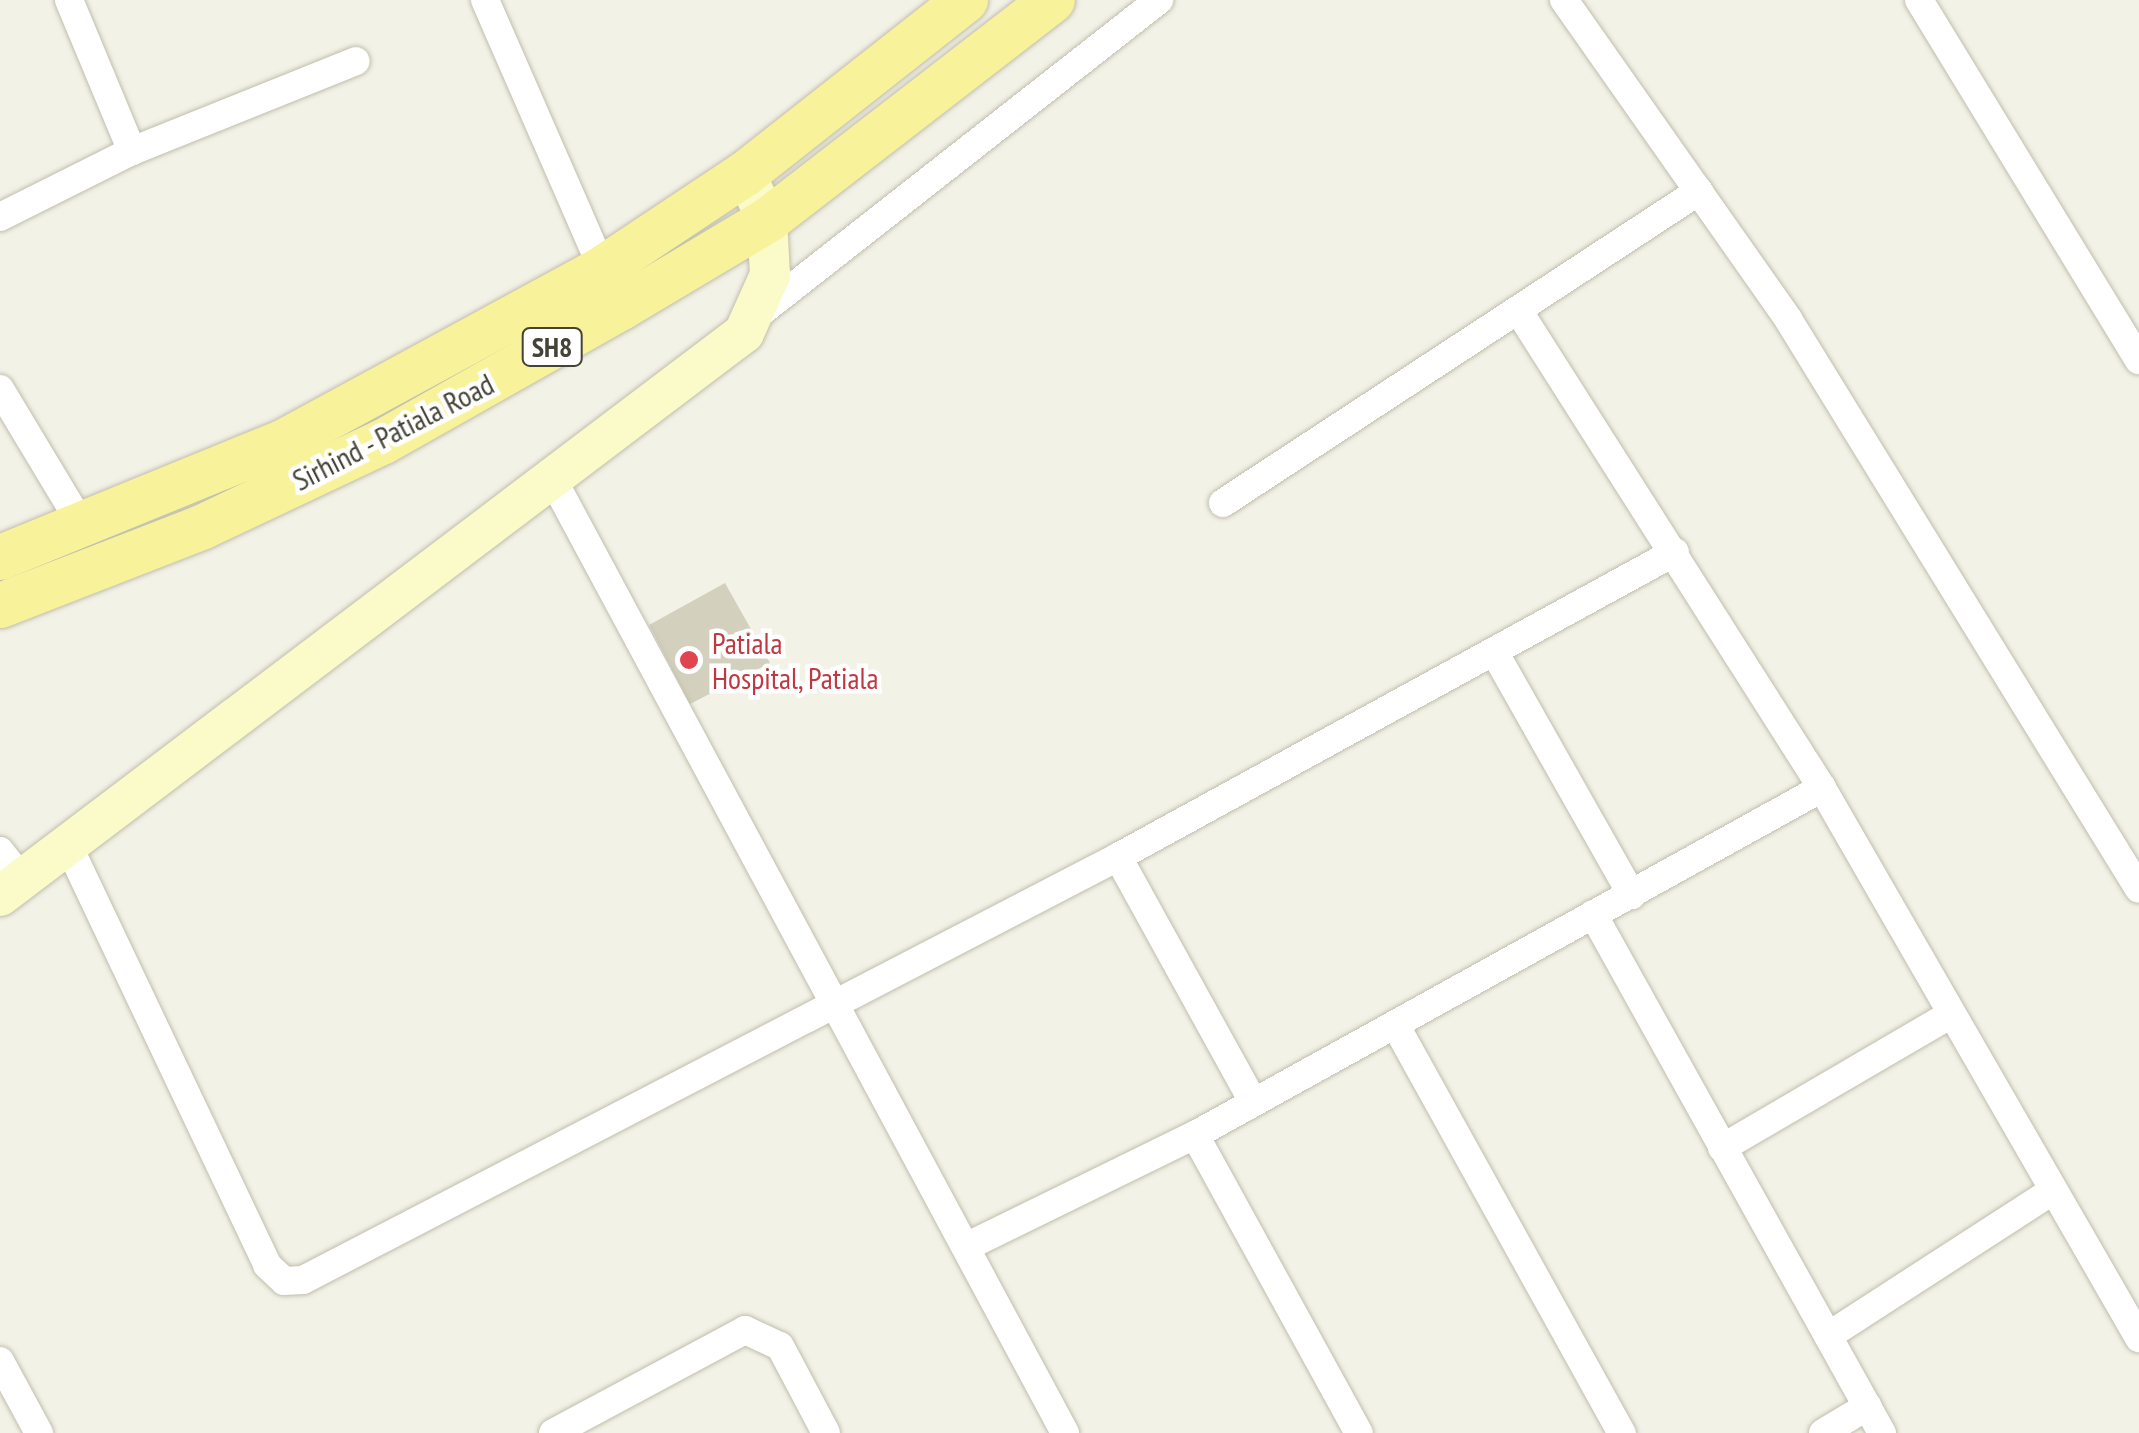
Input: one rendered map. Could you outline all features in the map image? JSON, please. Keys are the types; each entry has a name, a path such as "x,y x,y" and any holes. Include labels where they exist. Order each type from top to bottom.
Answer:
{"main road":[{"path":"0,557 83,527 284,441 602,268 745,174 965,0"},
{"name":"Sirhind - Patiala Road","path":"0,605 201,527 383,441 767,220 1052,0"}],"street":[{"path":"69,0 132,151"},
{"path":"485,0 602,268"},
{"path":"7,875 67,843 553,480 760,312 1159,0"},
{"path":"1564,0 1788,319 2139,889"},
{"path":"1919,0 2139,360"},
{"path":"0,217 132,151 356,60"},
{"path":"745,174 767,220 770,275 760,312"},
{"path":"1223,503 1699,191"},
{"path":"1518,310 1822,788 2139,1338"},
{"path":"0,389 83,527"},
{"path":"553,480 970,1244 1065,1433"},
{"path":"67,843 267,1264 284,1281 303,1280 1118,858 1496,655 1675,552"},
{"path":"1496,655 1632,895"},
{"path":"970,1244 1194,1135 1822,788"},
{"path":"1118,858 1253,1102"},
{"path":"1594,914 1882,1433"},
{"path":"1722,1148 1952,1014"},
{"path":"1396,1026 1622,1433"},
{"path":"1194,1135 1360,1433"},
{"path":"1828,1336 2052,1191"},
{"path":"553,1433 745,1330 780,1346 826,1433"},
{"path":"0,1361 39,1433"},
{"path":"1823,1433 1868,1406"}],"building":[{"path":"725,583 770,663 690,704 649,625"}],"place":[{"name":"Patiala Hospital, Patiala","path":"689,660"}]}
